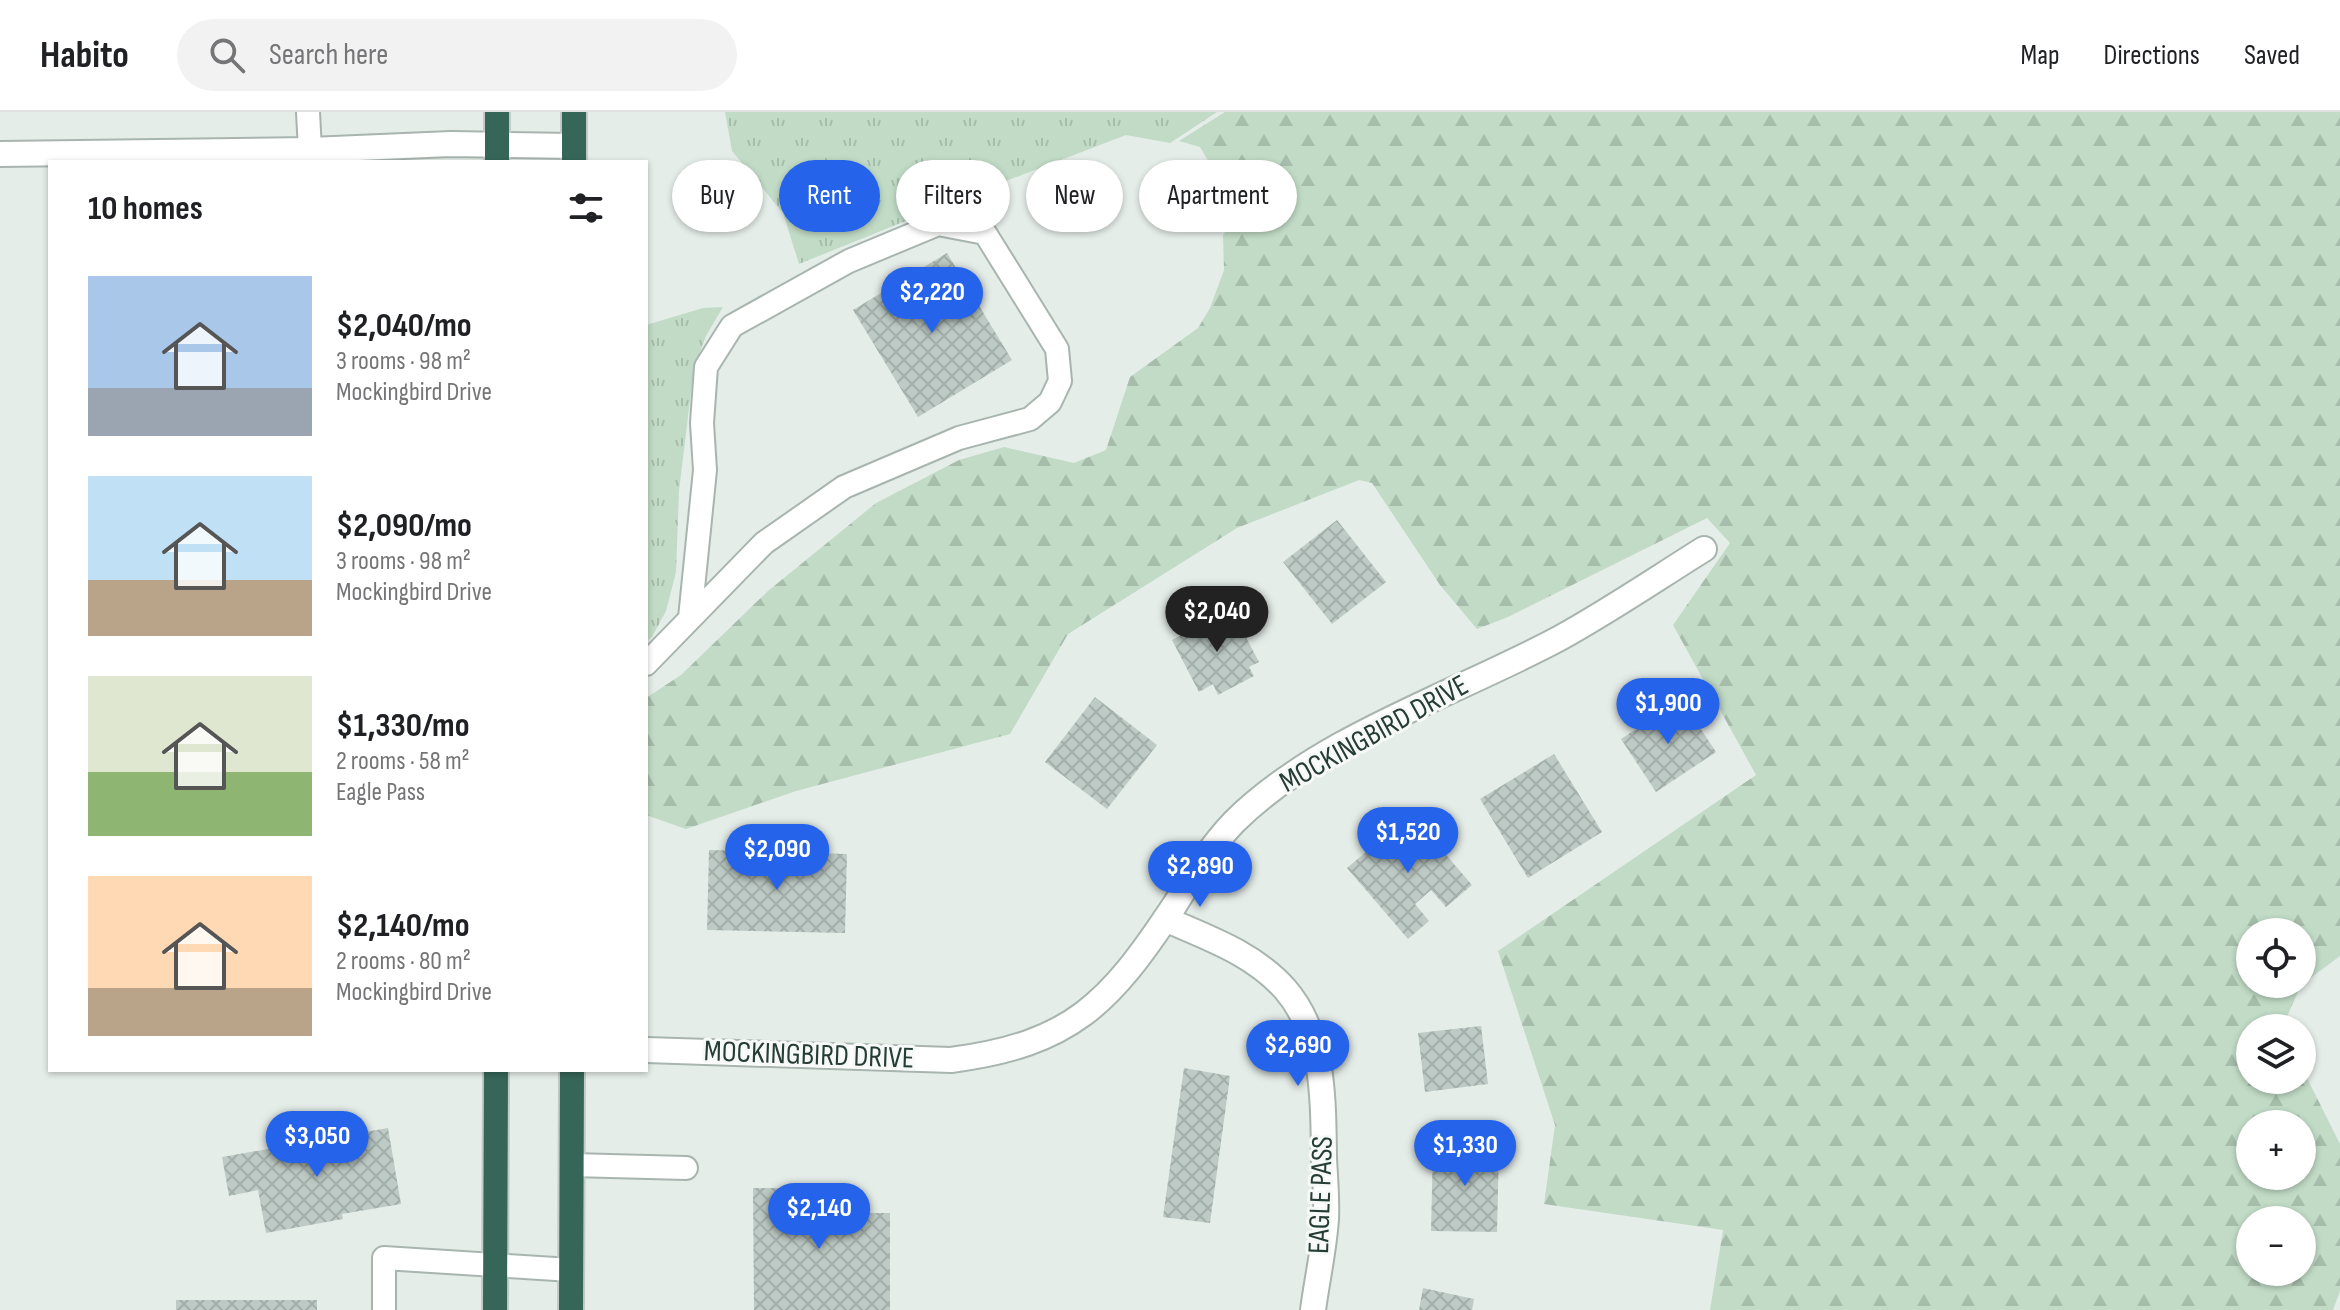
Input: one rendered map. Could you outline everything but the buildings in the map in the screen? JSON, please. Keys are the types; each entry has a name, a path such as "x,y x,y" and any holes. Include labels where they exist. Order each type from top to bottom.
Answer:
{"highway":[{"path":"497,112 497,154"},
{"path":"574,112 574,154"},
{"path":"495,1310 496,1072"},
{"path":"571,1310 572,1072"}],"street":[{"path":"0,154 310,150 451,144 497,154 574,154"},
{"name":"MOCKINGBIRD DRIVE","path":"648,1050 951,1060 991,1055 1030,1044 1066,1027 1099,1003 1128,973 1204,859 1233,824 1266,794 1302,769 1378,727 1560,638 1704,549"},
{"name":"EAGLE PASS","path":"1165,919 1237,950 1262,967 1286,990 1305,1020 1317,1055 1323,1094 1326,1220 1313,1310"}],"lane":[{"path":"308,112 310,150"},
{"path":"648,662 764,543 844,487 959,438 1030,419 1050,402 1060,381 1057,349 985,233 938,224 849,261 732,326 706,367 702,423 705,470 690,618"},
{"path":"572,1165 686,1168"},
{"path":"384,1310 384,1258 571,1270"}],"green space":[{"path":"725,112 1217,112 1170,143 1126,135 1061,160 1026,160 1026,173 1010,179 1010,160 896,160 896,225 880,231 880,160 779,160 779,208 763,189 763,160 739,160 732,151"},
{"path":"1225,112 2340,112 2340,956 2316,974 2316,918 2236,918 2236,998 2295,998 2288,1014 2236,1014 2236,1094 2315,1094 2340,1144 2340,1291 2333,1310 1710,1310 1723,1230 1544,1204 1555,1125 1498,951 1756,775 1673,625 1730,543 1707,518 1508,617 1477,629 1440,585 1372,483 1359,480 1237,528 1068,634 1010,734 796,791 686,829 648,816 648,697 681,675 768,591 876,503 959,460 1004,447 1074,463 1106,450 1130,377 1198,328 1210,308 1224,270 1225,232 1297,232 1297,160 1208,160 1200,147 1179,141"},
{"path":"789,232 878,232 799,264"},
{"path":"723,307 706,336 694,367 679,491 676,572 666,611 648,640 648,324 703,308"}]}
